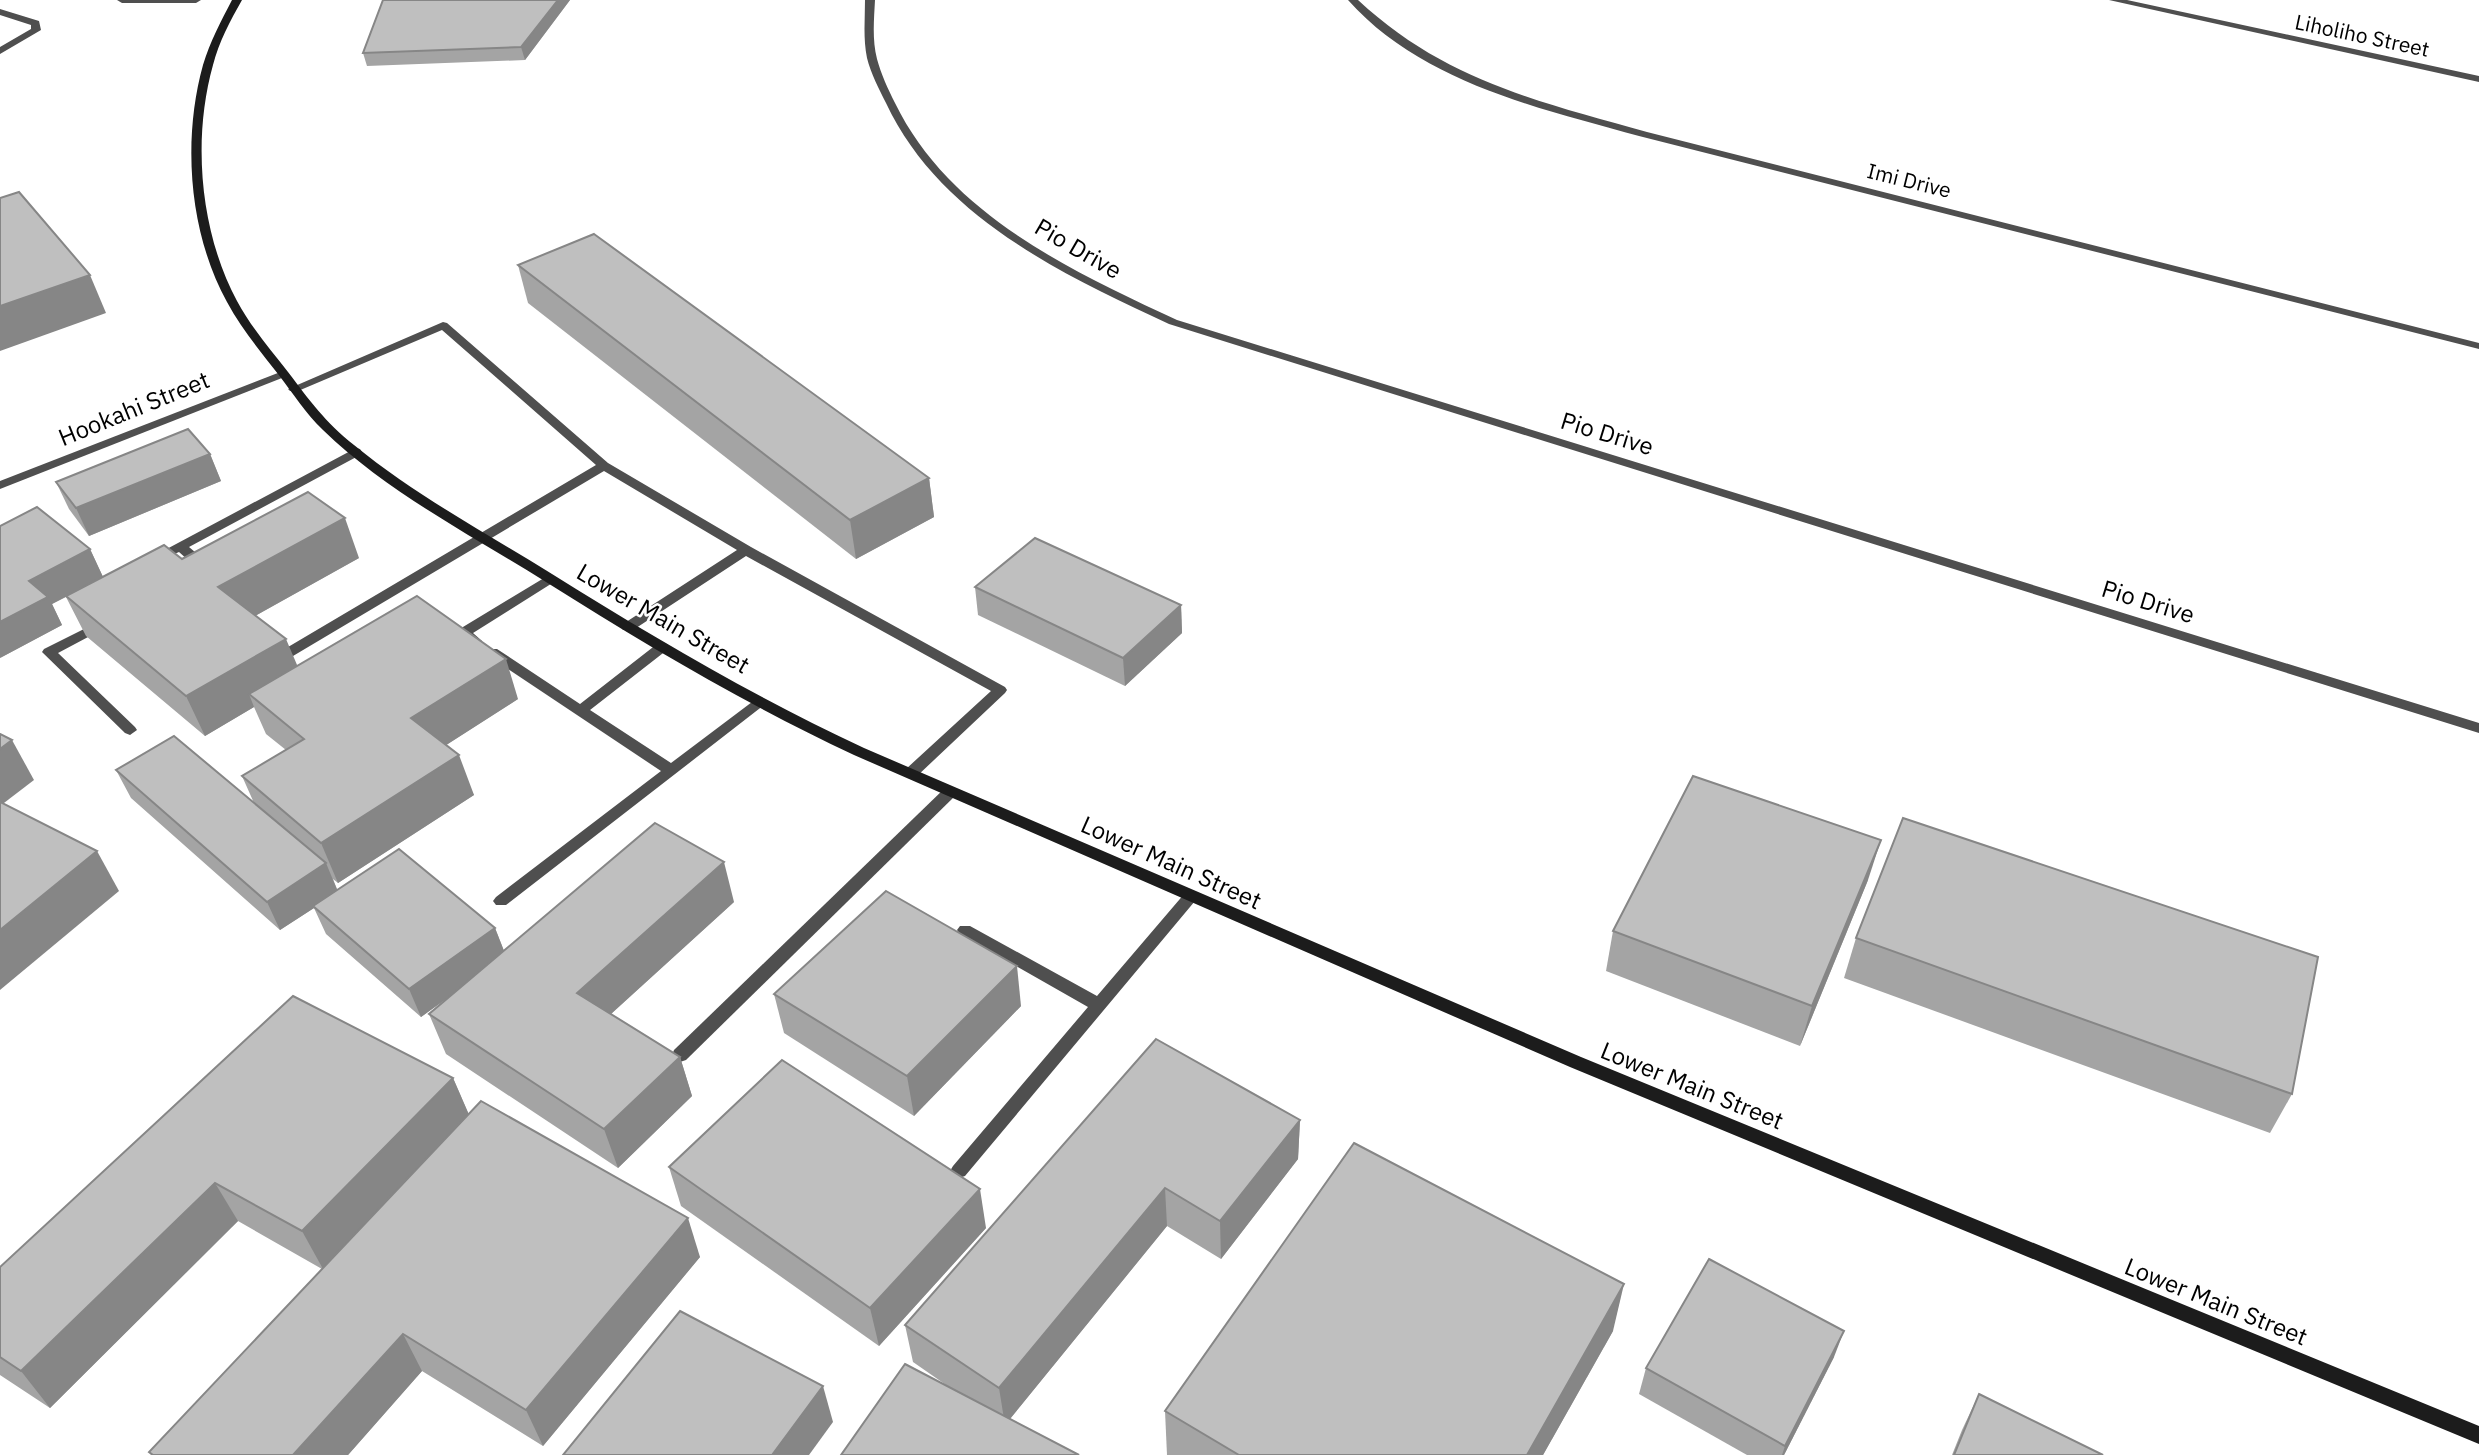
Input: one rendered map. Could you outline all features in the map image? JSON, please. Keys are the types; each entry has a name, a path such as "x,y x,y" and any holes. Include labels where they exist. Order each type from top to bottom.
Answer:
{"street":[{"path":"122,0 195,0"},
{"name":"Lower Main Street","path":"237,0 207,62 196,156 208,236 221,279 247,329 308,408 356,452 484,538 662,648 803,726 1190,897 1591,1069 2479,1435"},
{"name":"Pio Drive","path":"870,0 870,54 890,109 930,165 989,220 1071,273 1173,322 2479,728"},
{"name":"Imi Drive","path":"1353,0 1370,18 1411,48 1465,77 1531,102 1643,134 2479,346"},
{"name":"Liholiho Street","path":"2113,0 2479,79"},
{"path":"0,12 36,23 36,30 0,51"},
{"path":"295,390 443,325 604,466 746,550 1000,690 911,773"},
{"name":"Hookahi Street","path":"0,485 283,373"},
{"path":"136,568 356,452"},
{"path":"288,653 604,466"},
{"path":"180,546 205,567 193,574"},
{"path":"628,627 746,550"},
{"path":"550,579 463,633 672,771"},
{"path":"109,620 49,653 130,730"},
{"path":"581,710 662,648"},
{"path":"501,901 761,702"},
{"path":"680,1055 951,790"},
{"path":"959,1171 1190,897"},
{"path":"965,930 1099,1005"}],"building":[{"path":"383,0 558,0 521,47 363,53"},
{"path":"19,192 90,275 0,306 0,198"},
{"path":"594,234 929,478 850,520 518,265"},
{"path":"188,429 210,454 76,508 56,482"},
{"path":"308,492 345,518 218,587 286,639 186,696 66,596 164,545 182,559"},
{"path":"37,507 90,549 29,581 48,597 0,622 0,526"},
{"path":"1035,538 1181,605 1123,658 975,587"},
{"path":"417,596 506,659 411,718 459,755 321,843 242,776 304,739 249,694"},
{"path":"0,734 12,740 0,749"},
{"path":"174,736 326,863 267,902 116,770"},
{"path":"1693,776 1881,840 1812,1006 1613,931"},
{"path":"0,802 97,851 0,930"},
{"path":"1903,818 2318,957 2292,1094 1856,938"},
{"path":"655,823 724,862 577,993 680,1057 604,1129 429,1014"},
{"path":"399,849 495,928 409,989 313,906"},
{"path":"886,891 1017,966 907,1076 774,994"},
{"path":"293,996 453,1078 302,1231 215,1183 21,1371 0,1357 0,1267"},
{"path":"1156,1039 1300,1120 1220,1221 1165,1188 999,1388 905,1325"},
{"path":"782,1060 980,1189 870,1308 669,1167"},
{"path":"481,1101 688,1218 526,1410 403,1334 293,1455 153,1455 149,1452"},
{"path":"1354,1143 1624,1284 1527,1455 1239,1455 1165,1411"},
{"path":"1709,1259 1844,1331 1785,1446 1646,1368"},
{"path":"680,1311 823,1386 772,1455 563,1455"},
{"path":"905,1364 1079,1455 841,1455"},
{"path":"1979,1394 2103,1455 1954,1455"}]}
